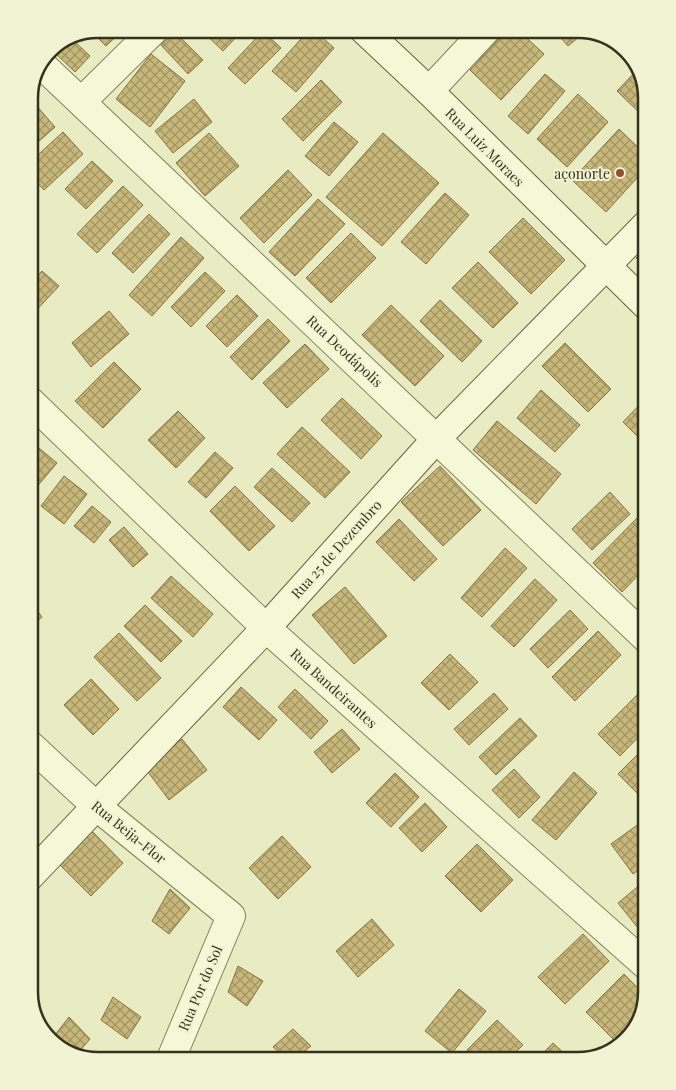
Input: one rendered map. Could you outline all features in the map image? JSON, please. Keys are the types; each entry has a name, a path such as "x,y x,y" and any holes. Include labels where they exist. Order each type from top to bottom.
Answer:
{"street":[{"path":"80,102 147,37"},
{"name":"Rua Luiz Moraes","path":"372,38 429,91 638,297"},
{"path":"429,91 479,38"},
{"name":"Rua Deodápolis","path":"46,68 638,630"},
{"name":"Rua 25 de Dezembro","path":"38,867 266,628 437,438 638,233"},
{"name":"Rua Bandeirantes","path":"38,409 266,628 638,958"},
{"name":"Rua Beija-Flor","path":"38,752 96,806 231,916"},
{"name":"Rua Por do Sol","path":"174,1052 231,916"}],"building":[{"path":"97,37 115,37 106,46"},
{"path":"169,37 180,37 203,60 188,74 161,45"},
{"path":"209,37 236,37 223,51"},
{"path":"257,37 270,37 281,48 245,84 228,68"},
{"path":"302,37 322,37 334,48 296,92 272,71"},
{"path":"500,38 527,38 544,54 501,100 470,70"},
{"path":"561,38 578,38 568,46"},
{"path":"75,42 90,56 75,72 56,54"},
{"path":"151,54 185,81 150,127 116,99"},
{"path":"545,74 565,91 528,134 508,116"},
{"path":"633,74 638,90 638,111 617,91"},
{"path":"321,80 342,102 303,141 282,119"},
{"path":"578,94 608,122 567,167 537,139"},
{"path":"194,99 212,122 173,153 155,131"},
{"path":"38,107 55,127 38,142"},
{"path":"334,122 358,142 329,176 305,156"},
{"path":"619,129 638,147 638,177 606,212 572,180"},
{"path":"63,132 83,154 44,190 38,184 38,155"},
{"path":"209,133 239,166 205,196 176,163"},
{"path":"383,133 439,183 382,246 326,197"},
{"path":"92,161 113,181 86,209 65,189"},
{"path":"288,170 312,195 264,243 240,218"},
{"path":"123,186 143,205 97,253 77,234"},
{"path":"445,193 469,215 426,264 401,242"},
{"path":"318,199 345,224 295,276 269,252"},
{"path":"149,214 170,234 133,273 112,253"},
{"path":"523,218 565,260 531,294 489,252"},
{"path":"351,233 376,258 331,303 306,278"},
{"path":"181,237 204,258 152,316 129,295"},
{"path":"478,262 518,303 493,328 452,288"},
{"path":"42,271 59,286 38,308 38,275"},
{"path":"205,272 225,291 191,327 171,307"},
{"path":"237,295 258,316 227,347 206,326"},
{"path":"440,300 482,341 462,362 420,321"},
{"path":"391,305 444,356 415,386 362,335"},
{"path":"109,311 129,334 91,367 72,343"},
{"path":"268,319 290,341 252,380 230,357"},
{"path":"565,343 611,389 588,412 542,366"},
{"path":"305,344 329,369 287,408 263,383"},
{"path":"114,362 141,389 103,428 75,401"},
{"path":"541,390 580,425 555,452 517,418"},
{"path":"342,398 382,436 361,459 321,420"},
{"path":"638,406 638,437 623,422"},
{"path":"178,411 205,438 176,468 148,440"},
{"path":"497,421 561,474 536,504 473,450"},
{"path":"302,427 350,472 325,498 277,454"},
{"path":"38,447 57,463 38,485"},
{"path":"215,452 233,468 206,498 188,482"},
{"path":"440,466 481,510 443,546 401,502"},
{"path":"272,468 310,503 292,522 254,487"},
{"path":"64,476 87,494 64,524 41,506"},
{"path":"235,486 275,526 249,551 210,511"},
{"path":"610,492 630,514 592,550 572,529"},
{"path":"92,506 111,522 94,543 74,526"},
{"path":"399,519 437,559 414,581 376,542"},
{"path":"638,519 638,575 622,592 593,563"},
{"path":"124,527 148,554 133,567 109,540"},
{"path":"505,548 527,568 482,617 461,598"},
{"path":"171,576 213,614 193,637 151,598"},
{"path":"535,579 557,600 514,647 491,626"},
{"path":"345,587 387,636 354,664 312,615"},
{"path":"145,605 182,641 161,662 124,626"},
{"path":"570,610 588,629 548,668 530,649"},
{"path":"38,612 42,617 38,620"},
{"path":"598,631 621,655 575,701 552,677"},
{"path":"119,633 161,678 137,701 94,657"},
{"path":"450,654 478,682 449,710 421,683"},
{"path":"91,679 119,709 93,735 64,705"},
{"path":"241,687 277,720 259,740 223,707"},
{"path":"295,689 328,721 311,739 278,707"},
{"path":"494,693 508,709 469,745 454,729"},
{"path":"638,694 638,737 620,756 598,734"},
{"path":"520,718 537,736 496,775 479,757"},
{"path":"342,729 360,749 332,773 314,752"},
{"path":"182,739 207,770 169,800 145,768"},
{"path":"638,754 638,794 618,774"},
{"path":"514,769 540,797 519,818 492,790"},
{"path":"574,772 597,793 556,840 532,820"},
{"path":"395,773 419,797 391,827 366,803"},
{"path":"425,803 447,827 422,852 399,828"},
{"path":"638,824 638,870 633,874 611,844"},
{"path":"89,828 123,863 91,896 56,861"},
{"path":"282,836 311,867 278,899 249,868"},
{"path":"477,844 513,880 481,912 445,876"},
{"path":"638,886 638,928 618,903"},
{"path":"170,889 190,908 169,934 152,921"},
{"path":"372,919 394,945 358,977 336,951"},
{"path":"583,934 609,961 565,1004 538,977"},
{"path":"238,966 263,981 247,1006 228,992"},
{"path":"624,974 638,988 638,1000 634,1015 624,1032 614,1040 586,1012"},
{"path":"459,989 486,1011 453,1052 425,1031"},
{"path":"113,997 141,1017 127,1039 101,1020"},
{"path":"69,1017 90,1039 81,1050 64,1042 55,1035"},
{"path":"497,1020 523,1045 516,1052 469,1052 467,1050"},
{"path":"293,1029 311,1046 303,1052 279,1052 273,1047"},
{"path":"553,1043 562,1052 544,1052"}],"place":[{"name":"açonorte","path":"620,173"}]}
